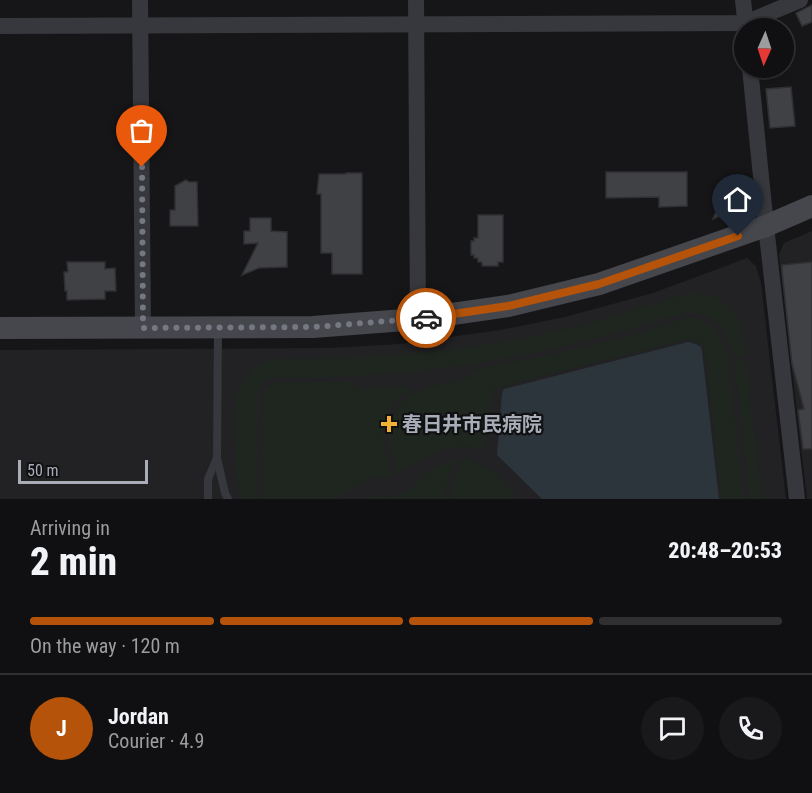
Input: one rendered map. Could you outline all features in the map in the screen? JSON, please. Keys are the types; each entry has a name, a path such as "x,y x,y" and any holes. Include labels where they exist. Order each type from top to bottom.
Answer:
{"main road":[{"path":"0,328 314,327 418,319 508,306 599,284 766,226 812,207"}],"street":[{"path":"140,0 143,328"},
{"path":"416,0 418,319"},
{"path":"743,0 745,18"},
{"path":"763,18 800,0"},
{"path":"0,26 416,24 734,26"},
{"path":"751,78 797,499"}],"lane":[{"path":"218,327 217,458 228,499"},
{"path":"208,499 208,479 217,458"}],"shaded area":[{"path":"812,231 812,499 807,499 779,255 784,243"},
{"name":"春日井市民病院","path":"747,258 756,266 761,283 786,499 0,499 0,350 330,348 400,344 500,330 565,317 653,293"},
{"path":"689,293 713,296 732,309 741,327 745,357 733,357 728,339 713,320 706,316 687,313 577,343 462,366 399,373 268,380 262,386 259,394 256,486 258,499 242,499 236,471 237,393 249,374 267,359 377,356 485,344 574,327"},
{"path":"690,317 712,326 726,349 744,499 721,499 705,352 703,345 687,339 494,389 485,451 473,447 441,450 398,473 396,471 389,443 389,429 397,409 412,394 470,377 475,369 628,336"},
{"path":"688,342 701,347 702,351 719,499 542,499 497,455 504,389"},
{"path":"746,360 762,499 750,499 734,361"},
{"path":"352,381 359,388 411,386 412,389 393,405 384,429 384,445 391,473 388,476 370,479 335,499 264,499 262,493 266,388 274,383"},
{"path":"465,458 495,473 517,497 515,499 455,499 450,492"},
{"path":"459,459 447,483 447,499 369,499 371,495 398,495 436,467"}],"building":[{"path":"812,5 812,22 802,26 796,13"},
{"path":"791,87 795,126 770,128 766,89"},
{"path":"606,172 687,172 687,206 659,207 659,197 606,198"},
{"path":"362,173 362,274 332,274 332,253 321,253 321,194 317,194 319,174"},
{"path":"186,180 197,182 198,226 170,226 170,210 175,210 175,186"},
{"path":"738,192 744,206 713,219 721,200"},
{"path":"478,215 503,215 503,262 498,262 498,266 482,266 478,258 471,255 471,241 478,238"},
{"path":"250,218 271,218 271,231 287,232 287,267 259,268 242,275 258,243 244,244 244,231 250,231"},
{"path":"67,262 105,262 105,269 115,268 116,291 105,291 105,299 67,300 64,272 68,272"},
{"path":"812,262 812,449 803,449 798,410 804,409 792,364 782,265"}],"way so far":[{"path":"142,167 143,328 314,327 426,318"}],"place":[{"name":"春日井市民病院","path":"389,424"}],"route":[{"path":"426,318 508,306 599,284 738,236"}]}
